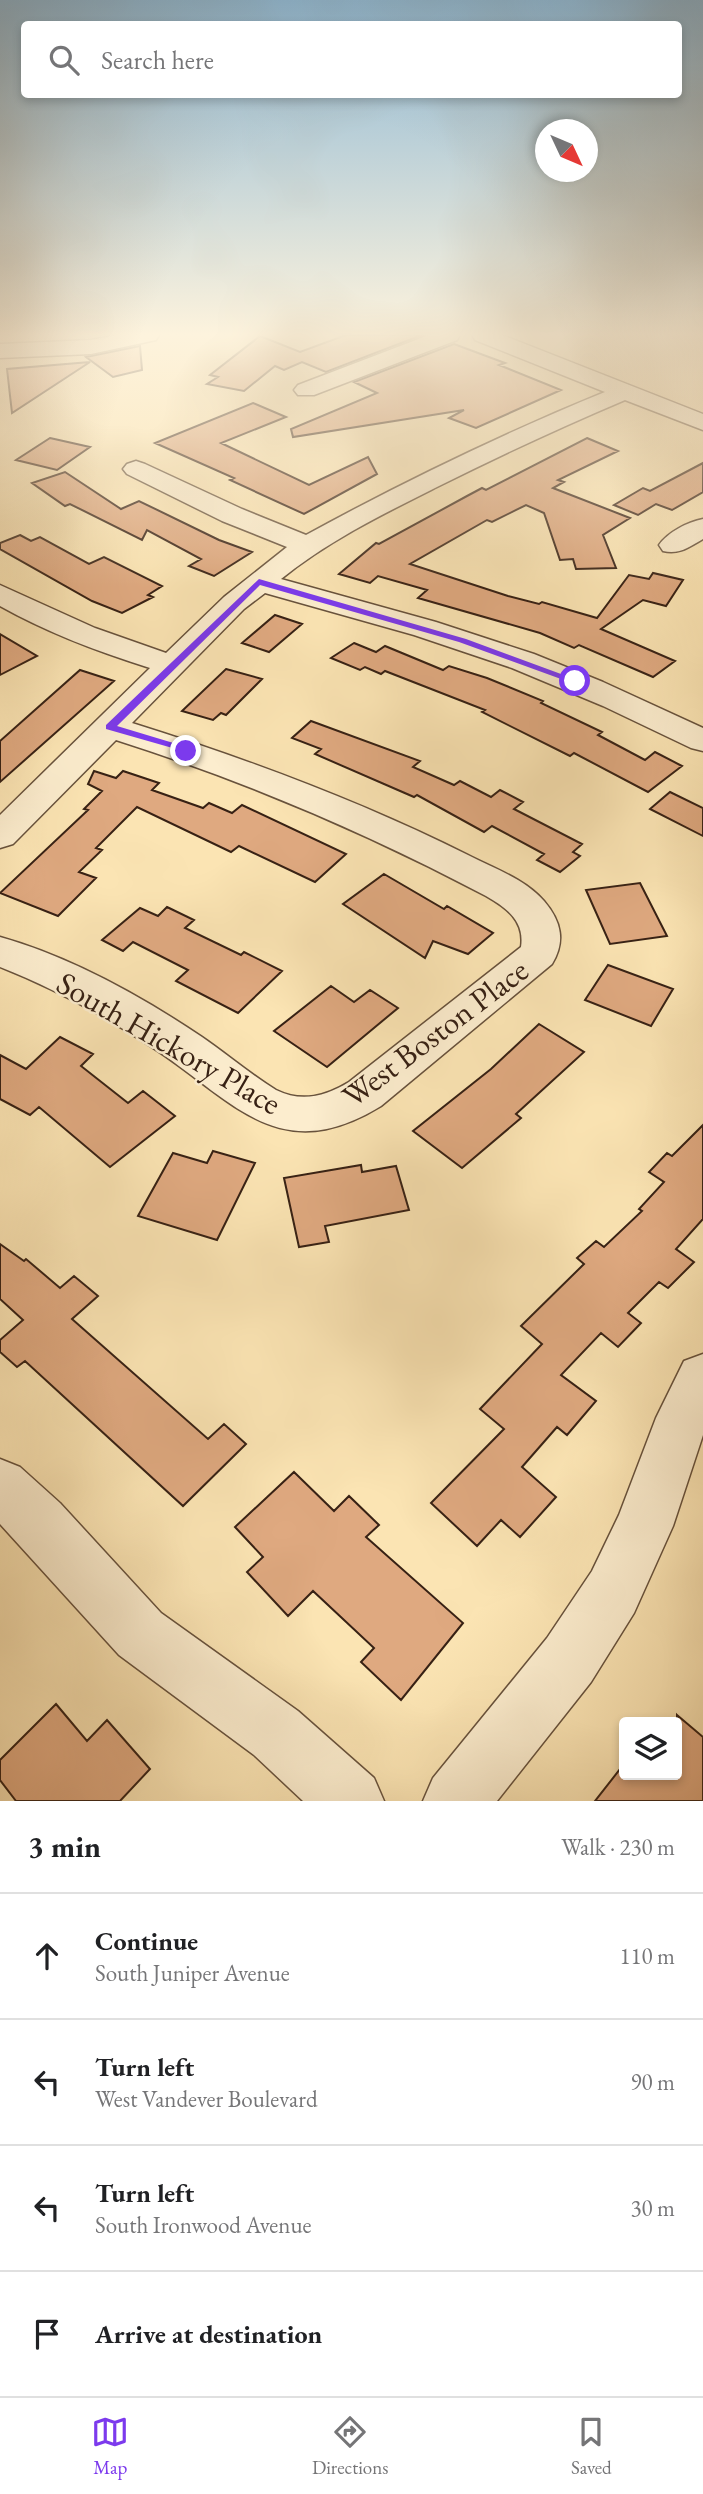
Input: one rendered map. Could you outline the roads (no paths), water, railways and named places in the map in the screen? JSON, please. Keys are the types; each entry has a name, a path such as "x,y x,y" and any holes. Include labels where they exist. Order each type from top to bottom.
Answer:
{"street":[{"path":"1,833 259,582 308,545 382,504 560,419"},
{"path":"136,469 232,515 308,545"},
{"path":"673,545 703,527"},
{"path":"259,582 462,640 522,661 575,681 703,741"},
{"path":"0,594 48,621 80,635 173,664"},
{"name":"West Boston Place","path":"110,727 253,774 377,824 516,897 531,911 543,933 543,943 538,954 349,1104 324,1113 301,1115"},
{"name":"South Hickory Place","path":"0,951 71,982 122,1010 184,1047 264,1105 281,1112 301,1115"},
{"path":"456,1801 569,1660 613,1592 644,1526 675,1436 703,1378"},
{"path":"0,1486 40,1522 140,1634 276,1733 351,1801"}]}
